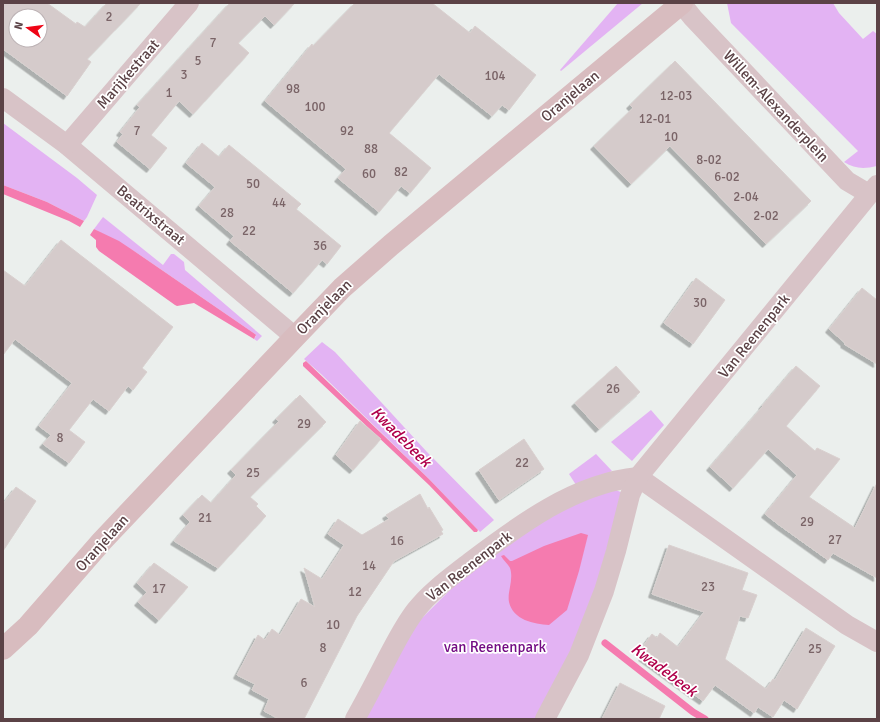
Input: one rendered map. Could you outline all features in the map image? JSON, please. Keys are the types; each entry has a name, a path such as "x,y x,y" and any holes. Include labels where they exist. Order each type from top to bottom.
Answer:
{"street":[{"name":"Marijkestraat","path":"67,145 189,3"},
{"name":"Willem-Alexanderplein","path":"681,3 693,18 847,181 873,190"},
{"name":"Oranjelaan","path":"3,649 28,626 102,541 342,288 377,257 681,3"},
{"name":"Beatrixstraat","path":"3,98 67,145 295,336"},
{"name":"Van Reenenpark","path":"545,719 579,655 596,611 616,552 630,495 638,477 873,190"},
{"name":"Van Reenenpark","path":"355,719 409,620 425,599 440,585 529,519 566,500 610,481 638,477"},
{"path":"638,477 847,625 877,642"}],"green space":[{"path":"618,3 643,3 561,71 560,70"},
{"path":"727,3 833,3 839,13 863,39 873,31 877,34 877,166 860,168 844,162 858,151 731,23"},
{"path":"3,123 77,178 97,195 84,221 47,202 3,185"},
{"path":"103,217 163,265 171,254 174,254 184,262 185,270 262,336 257,341 254,339 256,336 255,334 137,253 94,229"},
{"path":"322,342 335,352 427,452 494,520 480,532 429,479 304,359"},
{"path":"651,410 664,425 632,461 611,442"},
{"path":"596,454 612,471 578,488 569,474"},
{"name":"van Reenenpark","path":"611,488 623,493 590,607 540,719 359,719 414,626 463,577 534,527 586,497"}],"shaded area":[{"path":"3,185 47,202 84,221 80,227 3,194"},
{"path":"94,229 119,241 255,334 254,339 194,303 177,306 175,305 99,251 96,247 96,240 90,235"},
{"path":"306,361 429,479 478,530 477,532 474,532 429,485 303,366 303,363"},
{"path":"581,533 588,535 567,610 549,625 537,624 519,617 511,608 509,602 511,572 509,566 501,556 504,555 512,561 544,546"}],"building":[{"path":"3,3 47,3 76,24 77,22 85,27 107,3 141,3 87,59 91,62 67,96 3,49"},
{"path":"230,3 295,3 274,25 265,16 238,43 249,53 193,114 179,101 151,135 167,148 150,169 117,142 123,134 120,132 140,107 137,105"},
{"path":"355,3 432,3 470,33 475,26 536,75 509,110 502,105 492,116 439,74 389,133 431,168 410,193 401,186 379,212 338,178 346,169 265,101 312,44 313,46"},
{"path":"675,61 811,201 766,244 670,146 631,184 594,146 633,108 630,105"},
{"path":"202,143 219,157 229,145 301,204 296,209 341,246 327,264 322,260 293,293 230,241 234,236 199,206 215,187 186,163"},
{"path":"61,240 173,327 142,368 147,372 133,390 128,386 109,411 93,399 69,430 85,442 69,463 43,444 51,435 39,426 72,383 15,339 3,355 3,270 25,286"},
{"path":"696,278 725,300 693,344 664,323"},
{"path":"862,288 877,300 877,364 844,344 845,343 829,329"},
{"path":"616,366 640,392 599,429 575,403"},
{"path":"796,366 820,386 786,426 815,451 817,448 840,459 809,497 855,528 877,483 877,578 833,553 828,560 765,514 797,475 768,449 733,488 710,467"},
{"path":"300,395 326,422 250,497 258,504 256,506 266,516 218,568 174,541 190,522 183,515 202,495 211,503 236,475 231,470 279,421 276,419"},
{"path":"360,421 381,439 353,470 336,455"},
{"path":"524,439 544,469 499,500 479,470"},
{"path":"16,487 36,501 3,551 3,504"},
{"path":"420,494 428,509 429,507 443,530 441,531 443,534 394,561 357,616 304,719 279,719 264,711 269,699 252,690 255,684 237,675 258,635 265,640 272,629 280,635 301,599 315,607 304,568 322,579 344,545 328,534 338,519 362,535 389,519 386,515"},
{"path":"669,545 748,573 742,590 757,595 748,618 740,616 725,659 766,689 773,679 775,680 806,628 835,646 797,709 784,700 773,717 758,707 754,713 715,685 703,701 642,657 646,653 641,649 652,634 657,638 660,633 678,647 704,612 652,594"},
{"path":"154,563 188,587 159,620 138,602 147,592 137,583"},
{"path":"620,683 665,706 659,719 602,719"}],"waterway":[{"name":"Kwadebeek","path":"605,643 693,712 705,719"}]}
